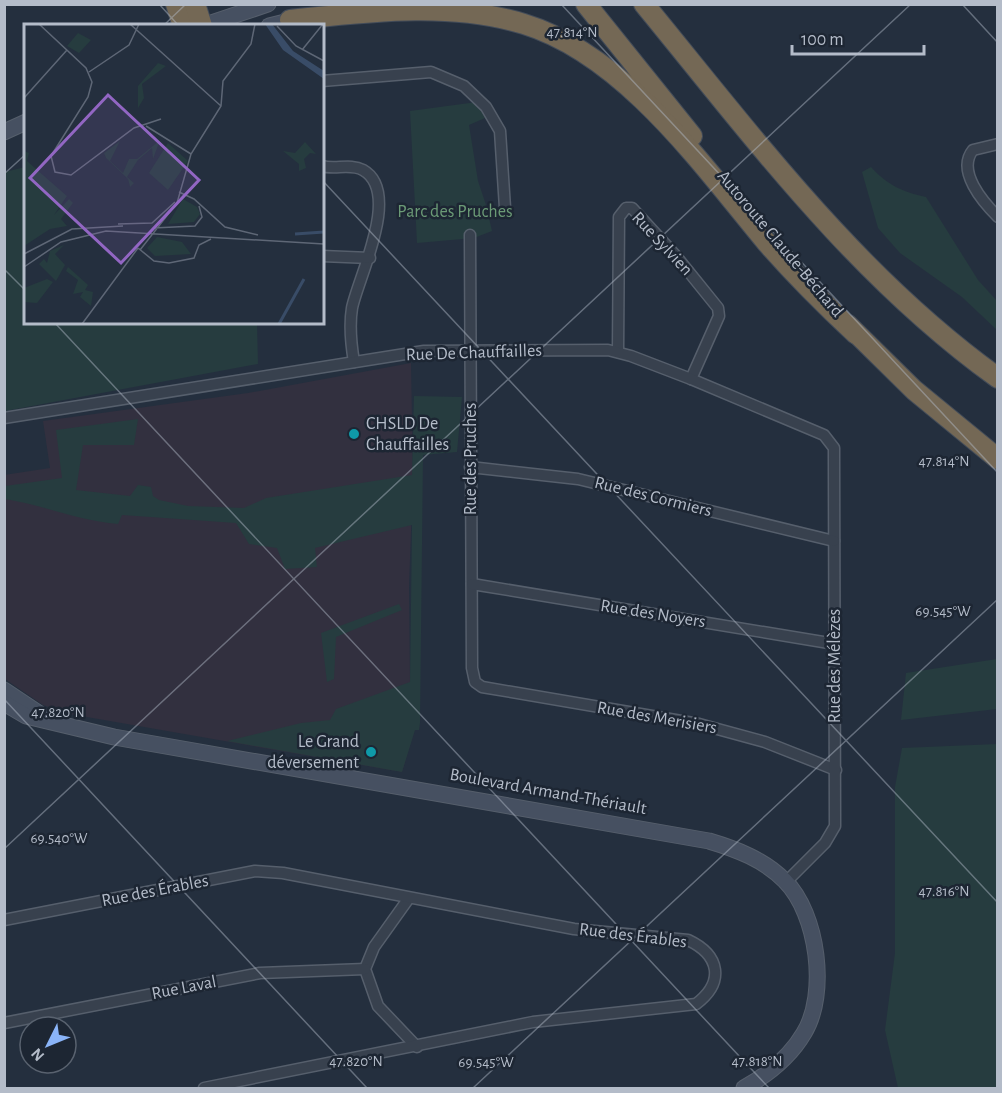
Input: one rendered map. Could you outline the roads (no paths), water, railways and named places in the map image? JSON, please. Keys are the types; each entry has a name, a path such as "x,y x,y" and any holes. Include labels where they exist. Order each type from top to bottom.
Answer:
{"highway":[{"path":"176,4 182,24"},
{"path":"195,4 202,24"},
{"name":"Autoroute Claude-Béchard","path":"585,4 760,222 856,334 938,411 998,459"},
{"path":"644,4 796,190 856,256 918,314 998,378"},
{"path":"649,4 690,60"},
{"path":"290,20 377,11 445,11 522,24 576,47 607,68 651,109 792,271 856,334"}],"street":[{"path":"205,24 268,4"},
{"path":"276,24 366,4"},
{"path":"324,81 431,72 464,86 486,107 500,131 505,208"},
{"path":"998,144 973,150 968,164 969,176 978,193 998,217"},
{"path":"324,166 356,167 372,177 377,196 370,258 352,306 350,322 354,362"},
{"name":"Rue Sylvien","path":"618,352 619,218 626,208 637,212 718,308 719,316 691,379"},
{"name":"Rue des Pruches","path":"470,235 471,584 472,668 475,682"},
{"path":"324,256 370,258"},
{"name":"Rue De Chauffailles","path":"4,418 424,351 618,352 691,379 824,435"},
{"name":"Rue des Mélèzes","path":"786,882 831,835 835,826 834,448 824,435"},
{"name":"Rue des Cormiers","path":"470,467 578,479 834,541"},
{"name":"Rue des Noyers","path":"471,584 835,644"},
{"name":"Rue des Merisiers","path":"475,682 482,687 734,733 836,770"},
{"name":"Boulevard Armand-Thériault","path":"4,690 55,724"},
{"name":"Boulevard Armand-Thériault","path":"4,703 26,716 114,737 709,841 737,849 760,862 786,882 802,906 813,938 817,974 815,1003 805,1032 792,1050 762,1078 744,1089"},
{"name":"Rue des Érables","path":"4,920 255,871 283,873 574,929 688,940 701,946 711,957 716,975 710,994 696,1004 533,1022 204,1089"},
{"path":"409,898 374,947 365,969 378,1006 417,1047"},
{"name":"Rue Laval","path":"4,1023 260,974 365,969"}],"place":[{"name":"CHSLD De Chauffailles","path":"354,434"},
{"name":"Le Grand déversement","path":"371,752"}],"park label":[{"name":"Parc des Pruches","path":"455,212"}]}
